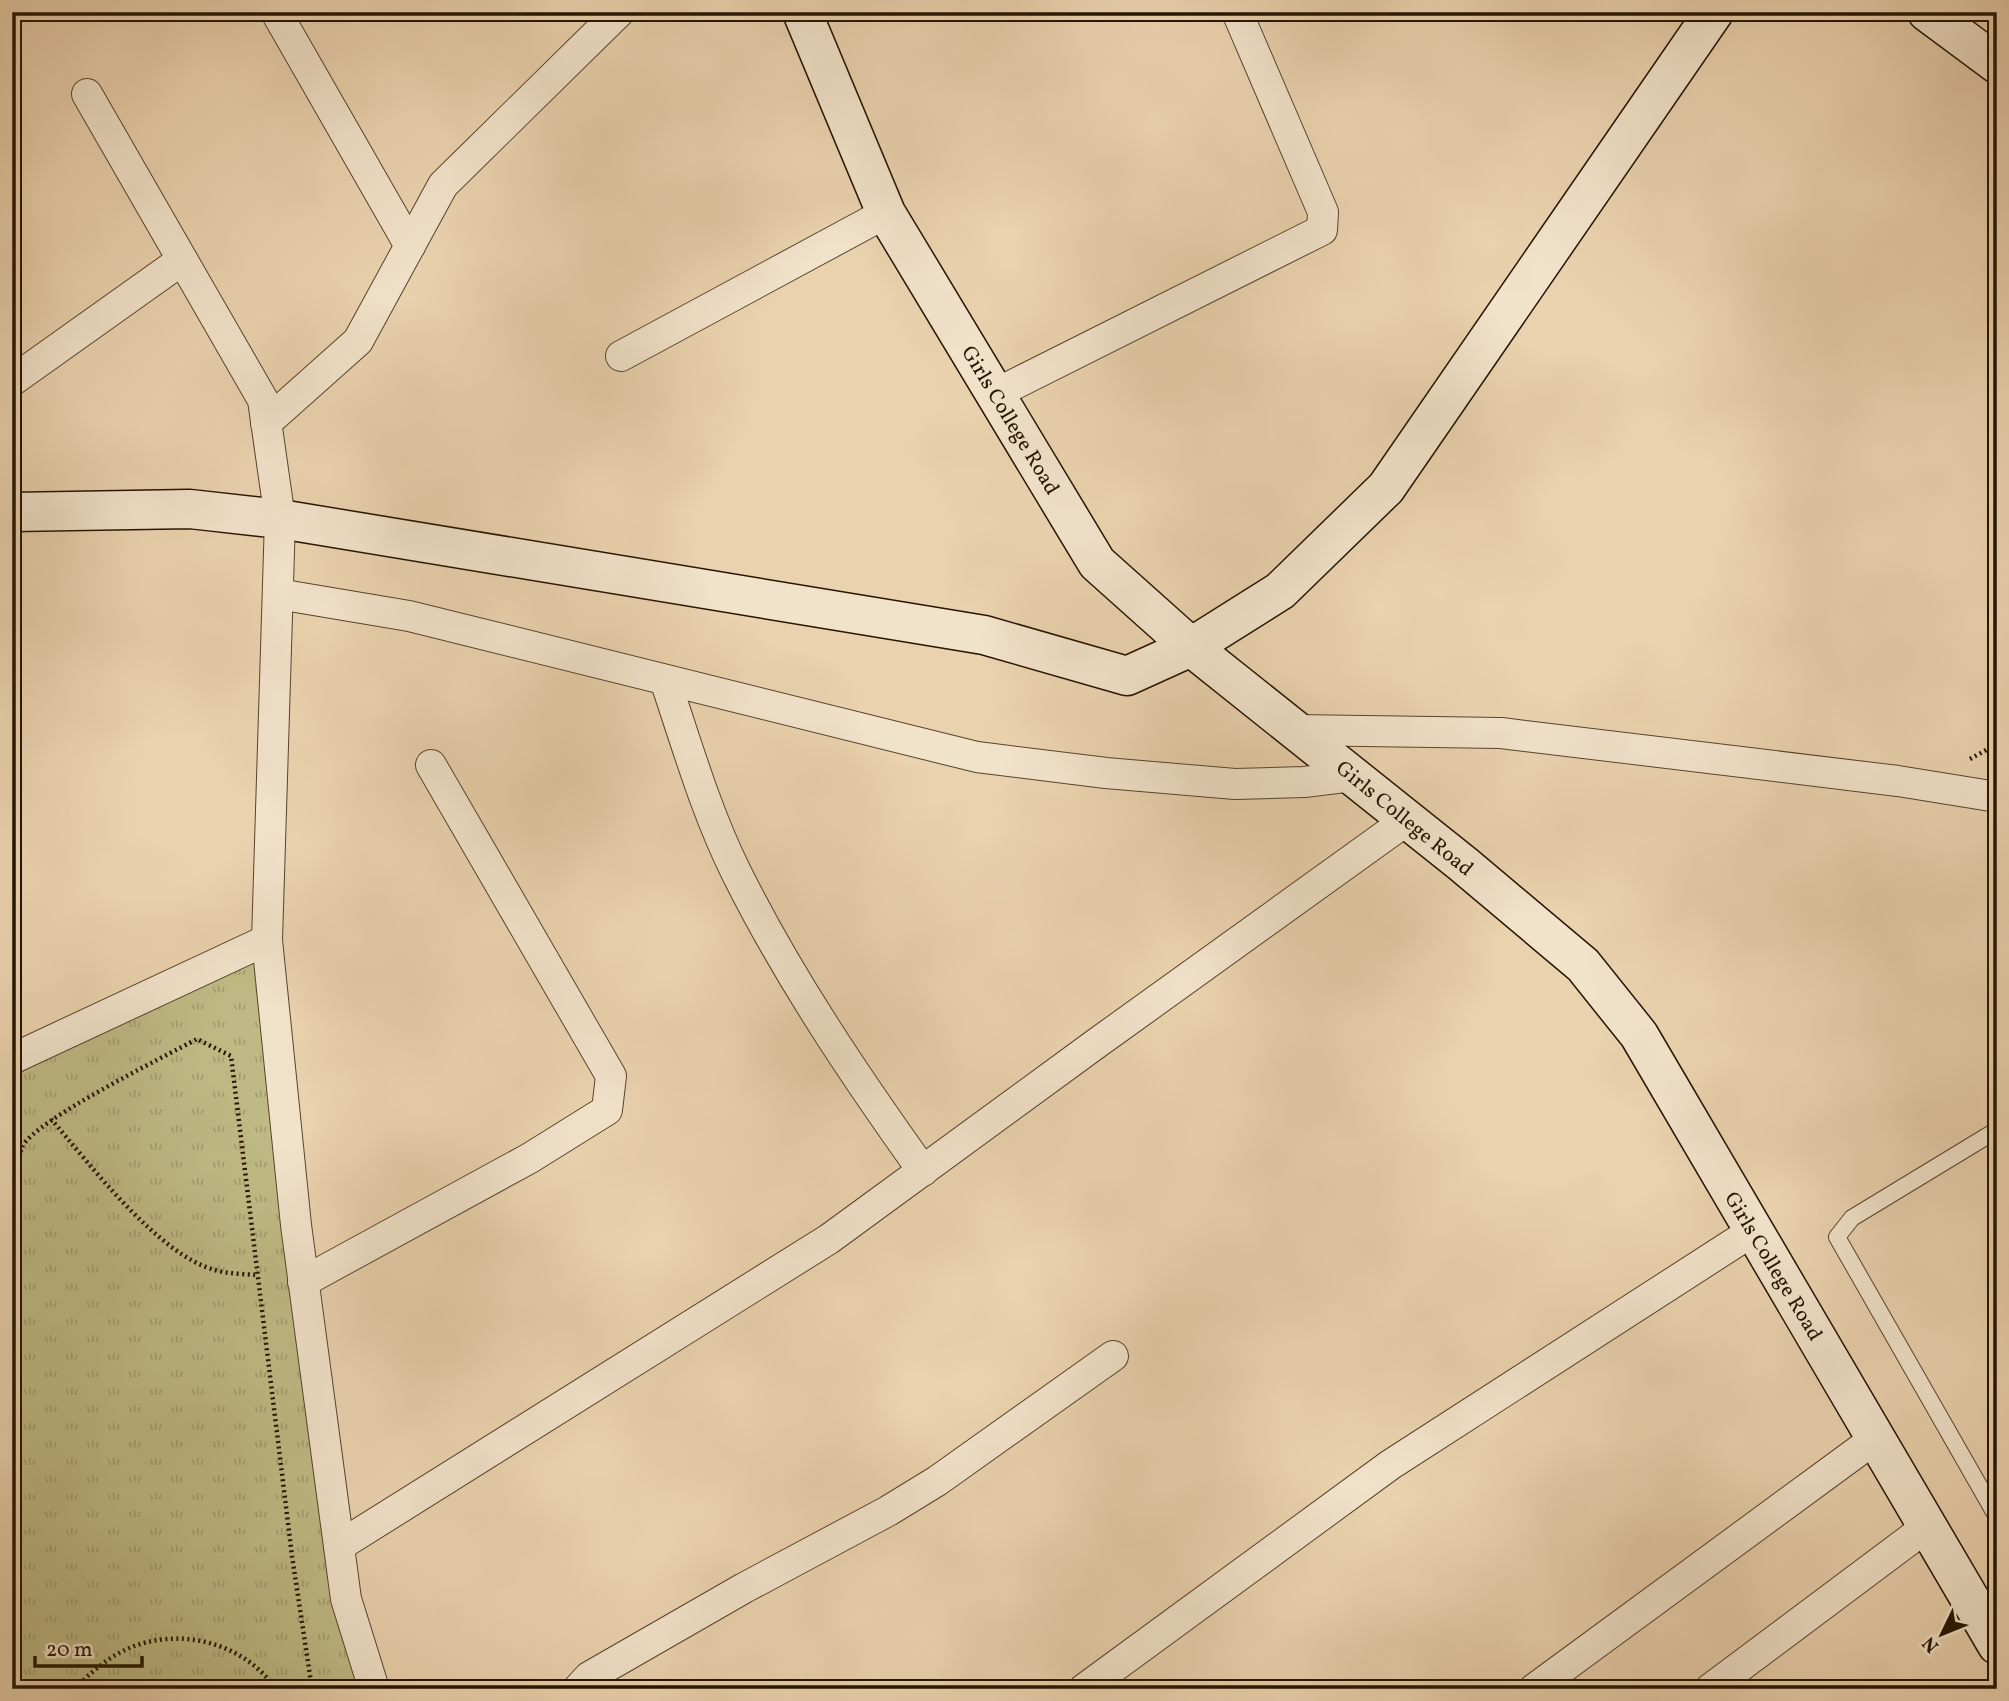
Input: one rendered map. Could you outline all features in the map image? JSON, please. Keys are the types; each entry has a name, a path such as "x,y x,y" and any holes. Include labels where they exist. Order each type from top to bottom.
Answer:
{"street":[{"path":"276,12 410,246"},
{"path":"266,423 358,341 443,185 619,12"},
{"name":"Girls College Road","path":"802,12 886,213 1097,563 1191,647 1583,965 1639,1035 1997,1645"},
{"path":"995,394 1322,230 1323,212 1237,12"},
{"path":"12,512 190,509 280,519 984,635 1127,676 1191,647 1280,591 1386,488 1714,12"},
{"path":"1927,12 1997,64"},
{"path":"87,94 263,400 280,519 267,940 303,1282 346,1599 374,1689"},
{"path":"621,356 886,213"},
{"path":"12,381 182,260"},
{"path":"278,594 409,616 977,757 1106,773 1235,784 1304,782 1353,776"},
{"path":"665,680 709,809 737,873 787,963 858,1079 923,1171"},
{"path":"1296,730 1500,733 1898,780 1997,797"},
{"path":"303,1282 530,1158 607,1110 611,1076 431,765"},
{"path":"339,1546 829,1239 1407,820"},
{"path":"12,1059 267,940"},
{"path":"1084,1689 1390,1465 1753,1231"},
{"path":"578,1689 589,1677 927,1487 1113,1356"},
{"path":"1534,1689 1876,1438"},
{"path":"1710,1689 1928,1526"}],"lane":[{"path":"1997,1130 1852,1218 1837,1237 1997,1517"}],"path":[{"path":"12,1223 21,1149 29,1136 51,1119 197,1039 231,1056 293,1569 312,1689"},
{"path":"51,1119 110,1187 153,1232 176,1251 214,1270 257,1275"},
{"path":"77,1689 83,1679 114,1654 152,1640 194,1638 232,1650 265,1674 275,1689"}],"green space":[{"path":"267,940 339,1546 380,1689 12,1689 12,1059"}]}
